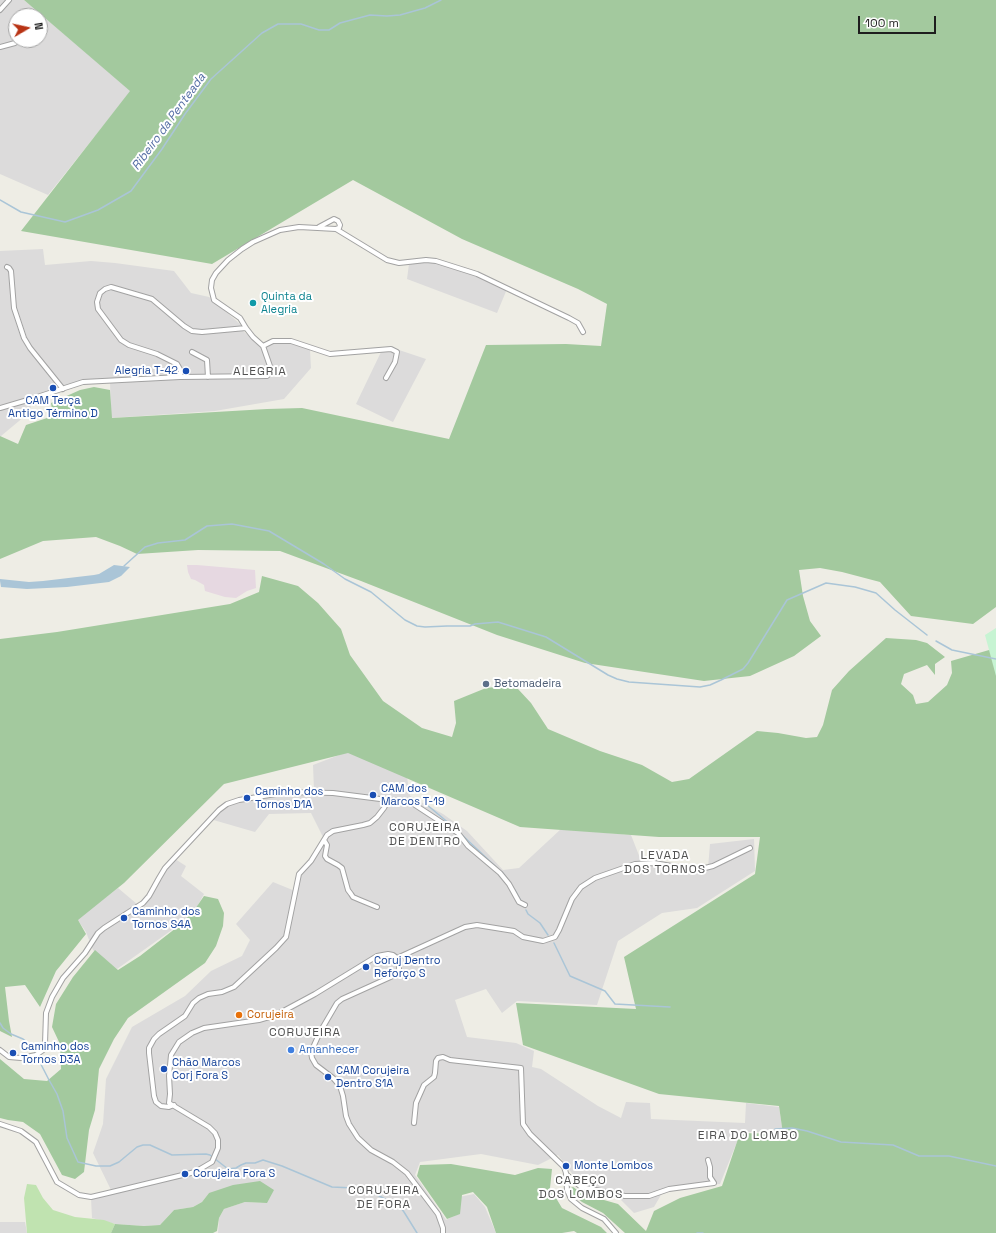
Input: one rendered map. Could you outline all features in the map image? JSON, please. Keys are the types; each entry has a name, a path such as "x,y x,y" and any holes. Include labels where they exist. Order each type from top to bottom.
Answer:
{"street":[{"path":"0,10 9,0"},
{"path":"319,227 332,220 336,220 340,225 339,228 336,229"},
{"path":"0,408 83,382 267,376 271,369 263,346 253,337 240,318 214,300 211,288 212,280 216,272 228,260 253,242 280,230 300,227 336,229 387,260 399,264 426,260 436,261 477,274 569,318 578,323 584,332"},
{"path":"7,267 11,271 14,308 24,338 30,348 63,389"},
{"path":"180,378 178,364 157,354 129,345 121,340 98,309 97,302 100,293 111,287 152,298 184,326 192,331 202,332 246,328"},
{"path":"263,346 273,341 291,341 330,354 391,349 397,352 395,362 386,378"},
{"path":"192,352 207,360 208,377"},
{"path":"0,1050 9,1057 21,1058 36,1055 43,1050 45,1044 46,1013 52,997 63,978 86,953 98,933 143,903 149,896 165,868 218,810 239,800 288,792 403,800 412,803 458,834 468,846 500,873 509,884 519,902 525,906"},
{"path":"174,1105 164,1107 156,1102 149,1048 158,1034 185,1016 193,1003 199,998 208,994 222,992 234,986 255,969 286,937 299,874 311,861 327,835 333,831 370,823 377,817 388,800"},
{"path":"324,840 327,845 327,859 342,868 348,890 353,897 377,907"},
{"path":"397,958 465,927 477,926 514,931 523,937 543,941 549,940 555,937 559,930 572,899 581,887 595,878 635,864 654,863 683,868 705,868 750,848"},
{"path":"0,1124 21,1131 36,1142 57,1182 79,1195 91,1197 195,1172 212,1162 218,1148 218,1140 209,1127 169,1103 171,1055 179,1042 186,1036 204,1028 259,1020 276,1015 378,956 388,954 394,955 399,964 399,969 395,975 342,999 337,1003 320,1032 311,1052 312,1058 316,1065 333,1078 340,1086 346,1116 358,1138 370,1150 393,1162 407,1173 438,1214 443,1228 443,1233"},
{"path":"414,1123 416,1103 424,1085 434,1077 436,1061 438,1058 443,1057 450,1060 521,1068 523,1124 530,1134 564,1167 566,1173 567,1190 571,1199 582,1208 604,1219 616,1233"},
{"path":"566,1173 581,1188 625,1196 649,1196 669,1189 714,1183 710,1177 708,1160"}],"shaded area":[{"path":"0,0 24,0 33,8 8,8 8,48 48,48 48,20 131,91 48,195 0,174"},
{"path":"43,249 45,265 91,261 174,271 191,293 209,297 240,324 243,331 262,347 273,341 291,339 310,350 311,368 284,399 215,411 111,418 110,381 86,380 30,401 31,411 0,436 0,251"},
{"path":"433,260 476,273 507,289 497,313 407,279 409,264"},
{"path":"393,348 426,359 393,422 356,404 381,352"},
{"path":"187,565 255,570 256,588 247,591 236,598 225,597 205,591 204,585 191,579"},
{"path":"347,752 407,777 410,796 443,814 467,831 503,870 519,868 561,829 631,835 640,858 708,868 710,844 754,839 755,871 697,908 662,913 618,941 597,1005 517,1001 502,1013 486,989 455,1000 467,1037 516,1043 534,1051 532,1067 541,1069 598,1106 621,1118 626,1102 650,1103 651,1119 745,1123 746,1103 779,1107 783,1132 741,1132 720,1184 665,1188 654,1207 634,1213 618,1197 583,1188 558,1155 538,1165 481,1154 420,1162 415,1175 446,1220 460,1213 459,1197 474,1194 485,1207 496,1233 218,1233 219,1218 224,1209 245,1202 267,1203 209,1193 202,1202 193,1207 174,1210 160,1225 144,1226 115,1224 92,1218 91,1198 112,1192 93,1153 103,1124 106,1079 132,1027 185,996 211,971 242,956 250,940 236,924 273,882 295,891 296,883 320,851 325,841 311,813 269,814 255,832 210,819 219,809 242,799 287,792 314,790 313,765"},
{"path":"175,859 186,866 181,876 204,894 194,912 176,927 117,969 93,950 86,932 77,919 118,888 137,904 144,902 160,874"},
{"path":"0,1222 25,1222 27,1233 0,1233"}],"green space":[{"path":"24,0 996,0 996,607 973,624 911,616 880,582 820,568 799,570 803,596 810,621 821,636 794,656 750,676 704,681 585,663 497,635 361,581 280,551 198,550 137,554 96,537 43,541 0,559 0,436 18,444 26,425 53,416 51,403 80,390 94,387 110,390 112,418 302,408 449,439 486,345 566,344 601,346 607,304 578,289 462,239 353,180 212,264 21,231 130,91 48,21 48,8 33,8"},
{"path":"262,576 298,586 318,603 341,629 350,655 383,701 422,728 452,737 456,723 454,701 486,688 503,686 518,689 531,703 548,729 600,751 642,765 672,782 689,779 757,731 806,738 817,737 823,725 832,690 849,671 886,638 916,640 927,643 945,657 935,664 935,675 927,665 904,674 901,684 913,695 916,704 928,702 947,685 952,673 951,661 996,648 996,1233 625,1233 603,1213 582,1202 571,1193 571,1188 573,1187 583,1194 618,1204 646,1231 654,1211 680,1198 722,1186 740,1133 783,1134 779,1106 659,1094 523,1045 516,1003 636,1009 624,957 755,874 760,837 659,837 520,827 348,753 224,784 124,883 78,920 86,934 56,971 40,1007 25,985 5,987 12,1037 0,1031 0,639 57,632 230,604 259,592"},
{"path":"996,628 996,676 985,635"},
{"path":"204,896 218,899 224,913 223,926 216,946 205,963 128,1018 114,1039 99,1069 95,1110 89,1130 84,1172 75,1179 62,1175 40,1134 23,1122 0,1118 0,1059 24,1079 47,1081 61,1069 60,1044 52,1027 56,1004 73,977 95,950 118,970 140,956 176,928 193,912"},
{"path":"451,1164 515,1175 538,1168 552,1169 550,1188 562,1208 601,1227 607,1233 577,1233 574,1231 562,1233 496,1233 487,1207 473,1192 462,1195 460,1214 447,1219 417,1176 420,1165"},
{"path":"260,1181 274,1190 267,1203 245,1202 224,1209 219,1218 217,1231 213,1233 111,1233 115,1224 144,1226 160,1225 174,1210 193,1207 202,1202 209,1193 233,1185"},
{"path":"27,1184 36,1185 43,1198 53,1210 75,1217 104,1220 115,1224 111,1233 27,1233 24,1198"}],"water":[{"path":"114,565 130,567 121,576 109,582 67,587 27,589 1,587 0,579 29,582 94,575 99,574"}],"waterway":[{"name":"Ribeiro da Penteada","path":"0,200 21,212 65,222 98,210 131,191 211,79 262,33 278,24 301,24 319,30 329,30 340,23 370,15 400,15 425,8 441,0"},
{"path":"124,566 145,547 158,543 185,540 207,526 232,524 269,531 324,564 345,579 371,592 405,620 417,626 470,626 475,624 498,622 546,637 608,675 629,682 700,687 710,685 743,669 787,600 826,583 855,587 876,593 927,635"},
{"path":"936,641 952,650 996,659"},
{"path":"426,804 457,830"},
{"path":"461,834 496,867"},
{"path":"502,872 508,880"},
{"path":"515,890 521,901"},
{"path":"526,910 528,914 540,923 548,935"},
{"path":"554,943 570,976 605,991 615,1004 670,1007"},
{"path":"0,1023 3,1028 11,1034 23,1039 31,1045 57,1094 63,1111 67,1138 78,1162 96,1166 110,1166 119,1162 137,1147 143,1145 150,1145 172,1155 210,1155 228,1169 236,1168 246,1163 255,1163 263,1160 282,1166 332,1187 354,1188 374,1193 401,1208 417,1233"},
{"path":"775,1129 792,1128 807,1131 841,1142 893,1145 919,1156 949,1156 996,1166"},
{"path":"697,1233 703,1233"}],"place":[{"name":"Quinta da Alegria","path":"253,303"},
{"name":"Alegria T-42","path":"186,371"},
{"name":"CAM Terça Antigo Término D","path":"53,388"},
{"name":"Betomadeira","path":"486,684"},
{"name":"CAM dos Marcos T-19","path":"373,795"},
{"name":"Caminho dos Tornos D1A","path":"247,798"},
{"name":"Caminho dos Tornos S4A","path":"124,918"},
{"name":"Coruj Dentro Reforço S","path":"366,967"},
{"name":"Corujeira","path":"239,1015"},
{"name":"Amanhecer","path":"291,1050"},
{"name":"Caminho dos Tornos D3A","path":"13,1053"},
{"name":"Chão Marcos Corj Fora S","path":"164,1069"},
{"name":"CAM Corujeira Dentro S1A","path":"328,1077"},
{"name":"Monte Lombos","path":"566,1166"},
{"name":"Corujeira Fora S","path":"185,1174"}],"district":[{"name":"ALEGRIA","path":"260,372"},
{"name":"CORUJEIRA DE DENTRO","path":"425,835"},
{"name":"LEVADA DOS TORNOS","path":"665,863"},
{"name":"CORUJEIRA","path":"305,1033"},
{"name":"EIRA DO LOMBO","path":"748,1136"},
{"name":"CABEÇO DOS LOMBOS","path":"581,1188"},
{"name":"CORUJEIRA DE FORA","path":"384,1198"}]}
